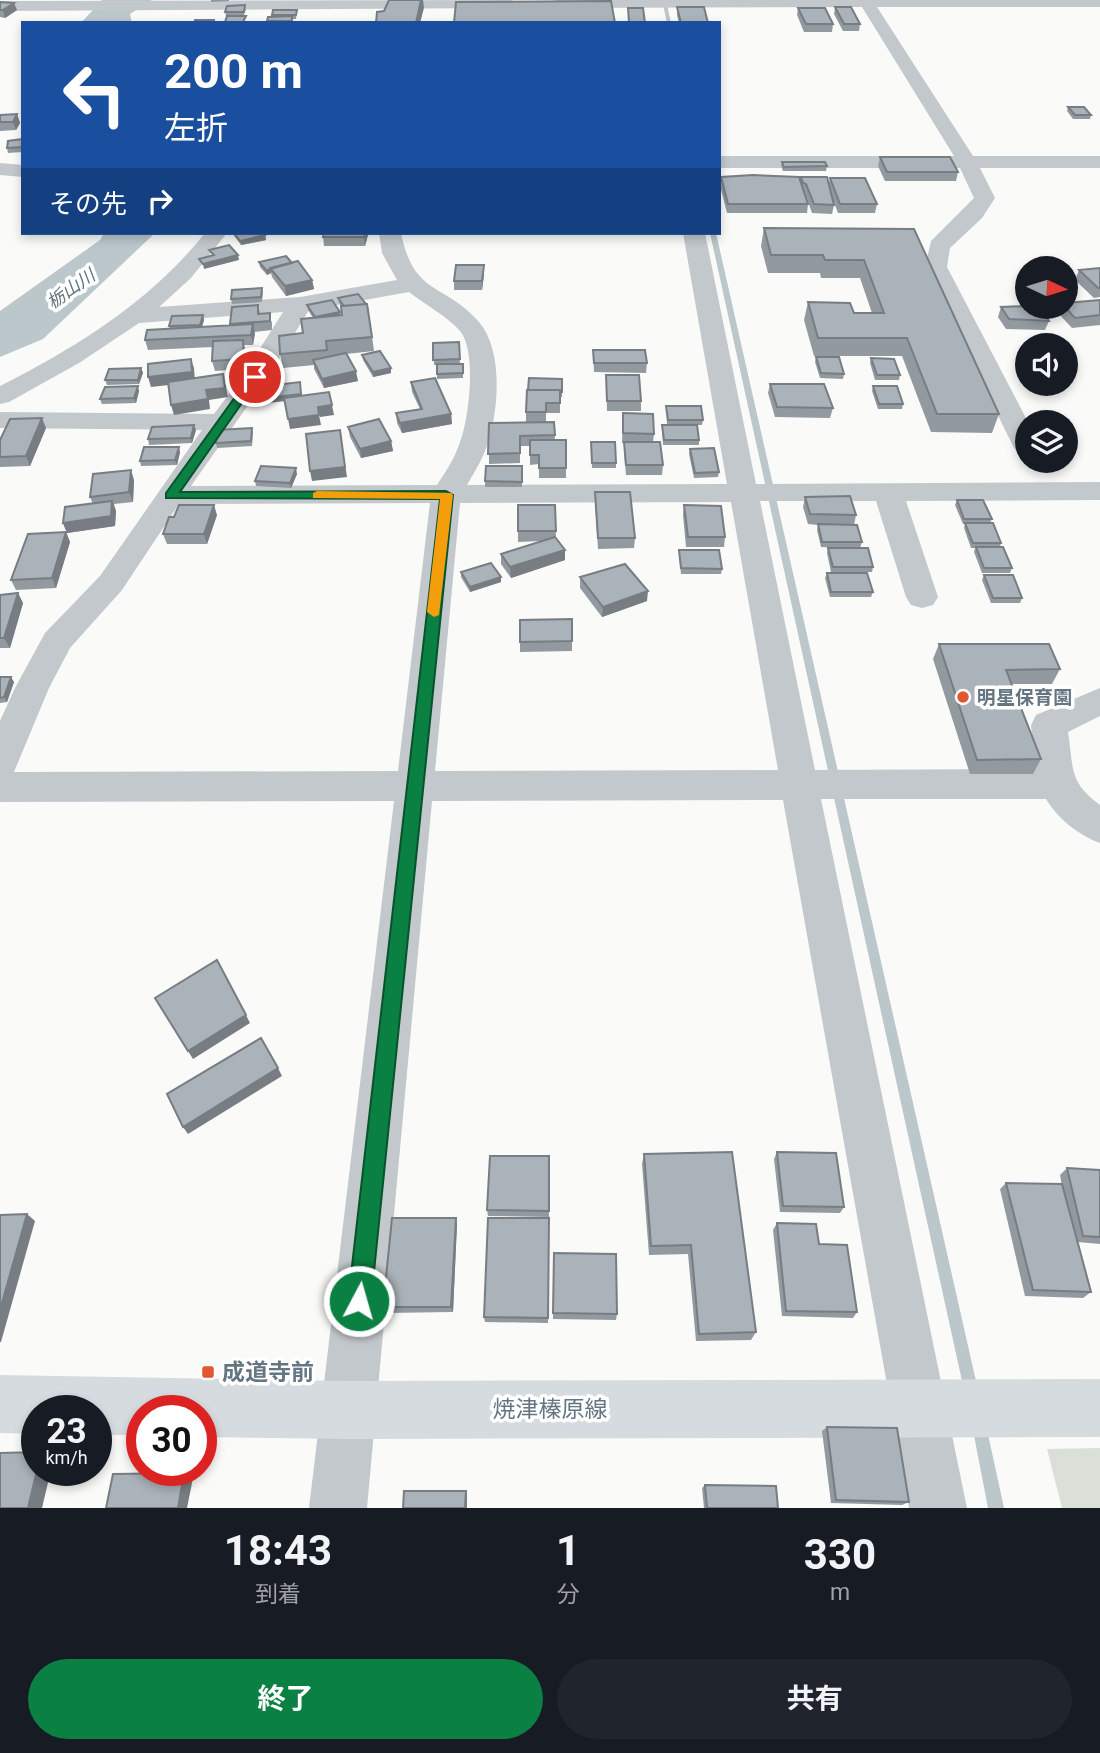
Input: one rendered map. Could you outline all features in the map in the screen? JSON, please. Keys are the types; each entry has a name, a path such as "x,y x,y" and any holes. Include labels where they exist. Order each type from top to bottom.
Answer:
{"main road":[{"name":"焼津榛原線","path":"0,1404 348,1410 1100,1408"}],"street":[{"path":"259,21 270,1"},
{"path":"0,6 32,3 173,4 270,1 516,3"},
{"path":"649,1 653,21"},
{"path":"866,1 968,163 985,198 974,213 939,246 936,267 1015,422"},
{"path":"542,3 1078,1 1097,9"},
{"path":"0,23 32,3"},
{"path":"432,21 435,3"},
{"path":"721,162 1100,162"},
{"path":"0,169 21,171"},
{"path":"0,396 134,316 180,277 214,235"},
{"path":"338,1508 446,495 476,438 483,362 480,344 471,328 401,272 393,257 390,235"},
{"path":"694,235 741,494 801,785 938,1508"},
{"path":"134,316 300,304 414,284"},
{"path":"0,764 32,688 57,641 111,583 255,377 300,304"},
{"path":"0,420 221,422"},
{"path":"1041,473 1050,491"},
{"path":"171,495 1100,491"},
{"path":"888,492 922,597"},
{"path":"1100,701 1049,725 1057,784 1068,802 1100,827"},
{"path":"0,787 1057,784"}],"shaded area":[{"path":"1100,1448 1100,1508 1062,1508 1047,1449"}],"water":[{"path":"102,0 152,0 130,14 132,21 83,21"},
{"name":"栃山川","path":"103,235 153,235 43,339 0,357 0,311 100,240"}],"building":[{"path":"389,0 421,0 416,21 376,21 377,12 384,11"},
{"path":"611,1 615,21 454,21 456,2"},
{"path":"0,2 14,3 0,10"},
{"path":"245,5 244,12 225,12 227,6"},
{"path":"677,7 704,7 708,21 680,21"},
{"path":"835,7 851,7 860,24 844,24"},
{"path":"628,8 643,8 645,21 629,21"},
{"path":"798,8 825,8 833,24 806,24"},
{"path":"273,10 297,10 296,15 272,15"},
{"path":"227,16 246,16 244,21 225,21"},
{"path":"292,16 292,21 267,21 268,17"},
{"path":"1068,107 1084,107 1091,115 1075,115"},
{"path":"17,114 13,122 0,122 0,115"},
{"path":"21,139 21,147 7,148 8,141"},
{"path":"880,157 950,157 958,172 887,172"},
{"path":"782,162 825,162 827,166 784,167"},
{"path":"721,177 799,177 808,204 728,204"},
{"path":"801,177 827,177 834,205 814,204"},
{"path":"830,178 865,178 877,204 840,204"},
{"path":"764,228 914,229 999,414 937,414 907,338 818,338 808,302 850,303 854,313 884,313 864,260 825,260 823,255 771,255"},
{"path":"236,235 265,235 240,241"},
{"path":"324,235 364,235 364,237"},
{"path":"229,245 238,255 203,264 199,259 214,255 209,250"},
{"path":"286,256 292,263 266,270 259,262"},
{"path":"298,261 312,280 285,286 270,268"},
{"path":"456,265 484,265 482,281 454,281"},
{"path":"1100,268 1100,288 1079,270"},
{"path":"262,288 261,297 231,299 232,290"},
{"path":"358,294 366,304 344,306 338,298"},
{"path":"332,300 340,312 315,317 307,305"},
{"path":"1100,300 1100,315 1078,318 1078,302"},
{"path":"367,304 372,337 326,341 327,350 280,354 279,336 303,333 301,319 342,315 341,306"},
{"path":"258,305 258,314 270,313 270,321 230,324 232,307"},
{"path":"1001,307 1015,307 1015,319 1049,321 1009,319"},
{"path":"203,315 200,325 169,326 172,316"},
{"path":"253,324 251,335 145,340 147,330"},
{"path":"243,340 244,359 212,361 213,341"},
{"path":"459,342 460,359 433,360 433,343"},
{"path":"593,350 645,350 647,363 594,363"},
{"path":"380,351 391,368 373,372 362,355"},
{"path":"346,353 356,371 322,379 313,360"},
{"path":"816,357 839,357 844,374 821,373"},
{"path":"871,358 894,359 900,375 877,375"},
{"path":"191,359 192,372 148,377 148,364"},
{"path":"437,364 463,364 463,373 437,374"},
{"path":"141,368 138,380 105,380 109,369"},
{"path":"223,374 225,388 206,390 208,399 171,405 168,382"},
{"path":"606,375 639,375 641,401 607,401"},
{"path":"435,378 451,414 400,423 396,413 422,409 411,382"},
{"path":"529,378 562,379 562,392 528,390"},
{"path":"300,382 301,394 259,399 258,387"},
{"path":"770,384 824,384 833,408 777,407"},
{"path":"138,386 134,398 100,399 105,387"},
{"path":"873,386 897,386 903,404 879,404"},
{"path":"527,390 560,390 560,403 546,403 546,412 526,412"},
{"path":"329,392 332,405 318,407 319,415 288,419 284,398"},
{"path":"666,406 701,406 703,420 668,420"},
{"path":"623,413 653,414 654,434 623,433"},
{"path":"42,418 26,456 0,457 0,440 10,419"},
{"path":"379,419 391,441 360,449 348,427"},
{"path":"554,422 555,435 520,436 520,453 488,454 489,423"},
{"path":"194,425 191,438 148,439 152,427"},
{"path":"662,425 697,425 699,440 664,440"},
{"path":"252,428 251,441 216,443 217,430"},
{"path":"340,430 345,467 310,471 306,434"},
{"path":"530,440 566,440 566,468 539,468 539,455 530,455"},
{"path":"591,442 615,442 616,463 592,463"},
{"path":"624,442 660,442 663,465 626,465"},
{"path":"144,447 179,447 175,460 140,461"},
{"path":"714,448 719,472 695,473 690,449"},
{"path":"261,466 296,468 290,483 255,481"},
{"path":"486,466 522,466 522,482 485,481"},
{"path":"131,470 129,492 90,497 93,474"},
{"path":"595,492 630,492 635,538 598,538"},
{"path":"850,496 856,515 810,514 805,497"},
{"path":"957,500 983,500 992,519 964,519"},
{"path":"112,501 111,516 63,523 65,507"},
{"path":"179,505 214,505 204,534 163,534 169,517 174,517"},
{"path":"518,505 555,505 556,531 518,531"},
{"path":"684,505 721,506 725,537 688,537"},
{"path":"965,523 993,523 1001,543 973,543"},
{"path":"818,524 857,525 862,542 822,542"},
{"path":"66,532 52,578 11,580 28,534"},
{"path":"555,537 565,550 510,567 501,554"},
{"path":"976,547 1003,547 1012,568 984,568"},
{"path":"828,548 868,548 873,567 833,567"},
{"path":"679,550 719,550 722,569 681,568"},
{"path":"491,563 501,577 470,587 461,572"},
{"path":"625,564 648,591 603,607 580,577"},
{"path":"827,573 867,573 873,592 831,592"},
{"path":"984,575 1013,575 1022,598 993,598"},
{"path":"18,593 4,638 0,638 0,595"},
{"path":"572,619 572,641 520,642 520,620"},
{"path":"939,644 1049,644 1060,669 1006,670 1041,759 977,760"},
{"path":"0,677 11,677 4,697 0,698"},
{"path":"217,960 246,1015 188,1051 155,998"},
{"path":"261,1038 278,1068 183,1127 167,1094"},
{"path":"732,1152 756,1332 699,1334 691,1245 651,1246 644,1154"},
{"path":"777,1152 836,1153 844,1207 783,1206"},
{"path":"490,1156 549,1156 549,1211 487,1210"},
{"path":"1067,1168 1100,1170 1100,1237 1083,1236"},
{"path":"1006,1183 1062,1184 1091,1292 1033,1290"},
{"path":"27,1214 0,1310 0,1215"},
{"path":"392,1218 456,1218 451,1307 383,1307"},
{"path":"488,1218 549,1218 548,1318 484,1317"},
{"path":"777,1223 816,1224 819,1244 847,1245 857,1312 786,1311"},
{"path":"554,1253 616,1254 617,1314 553,1313"},
{"path":"827,1427 897,1428 909,1502 836,1500"},
{"path":"21,1452 21,1486 33,1486 28,1508 0,1508 0,1453"},
{"path":"113,1474 126,1474 126,1486 182,1486 178,1508 106,1508"},
{"path":"705,1485 776,1486 778,1508 707,1508"},
{"path":"404,1491 466,1491 465,1508 403,1508"}],"waterway":[{"path":"664,0 669,21"},
{"path":"713,235 971,1390"},
{"path":"979,1425 996,1508"}],"slow traffic":[{"path":"317,495 446,495 434,612"}],"place":[{"name":"明星保育園","path":"963,697"},
{"name":"成道寺前","path":"208,1372"}],"route":[{"path":"255,377 171,495 446,495 359,1301"}]}
